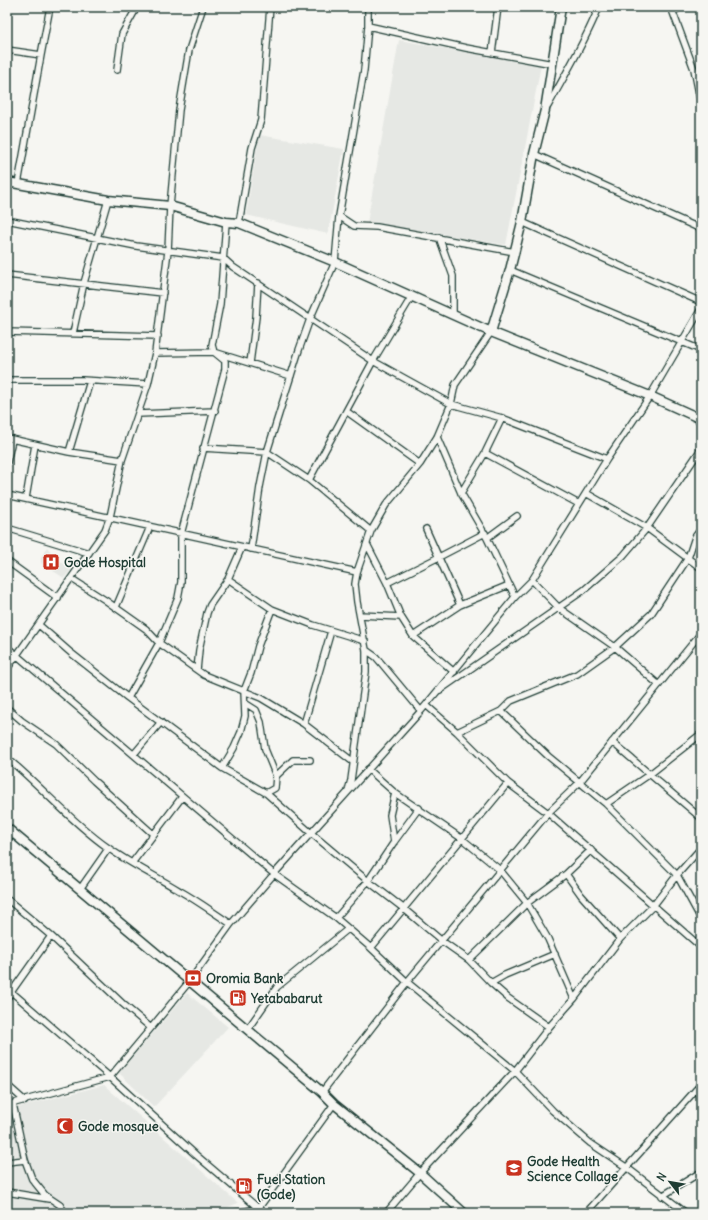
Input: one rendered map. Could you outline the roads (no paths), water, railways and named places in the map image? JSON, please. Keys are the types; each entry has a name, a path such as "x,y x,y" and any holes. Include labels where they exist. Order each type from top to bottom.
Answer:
{"street":[{"path":"18,184 40,55 50,7"},
{"path":"117,70 122,34 137,7"},
{"path":"7,669 72,579 105,530 110,517 122,460 148,384 155,353 168,252 170,206 180,102 189,50 203,7"},
{"path":"239,222 252,148 261,120 270,7"},
{"path":"251,549 257,503 267,452 310,319 335,262 339,216 364,70 368,26 368,7"},
{"path":"492,53 498,7"},
{"path":"347,793 351,780 352,761 366,672 365,641 355,584 357,572 371,531 386,505 420,464 437,437 451,404 457,382 491,332 510,270 522,222 534,154 545,110 561,7"},
{"path":"545,110 574,62 589,32 599,7"},
{"path":"680,7 672,10 694,70 701,104"},
{"path":"368,26 492,53 553,64"},
{"path":"7,50 40,55"},
{"path":"534,154 701,229"},
{"path":"7,182 108,200 170,206 226,222 239,222 335,262 491,332 701,418"},
{"path":"73,333 84,283 108,200"},
{"path":"339,216 354,226 377,227 439,237 515,252"},
{"path":"7,220 168,252 223,258 233,267 374,361 451,404 502,418 607,459"},
{"path":"128,698 159,643 178,598 181,582 181,534 203,448 215,411 226,364 225,361 214,352 212,345 220,304 226,222"},
{"path":"522,222 701,302"},
{"path":"439,237 453,276 453,315"},
{"path":"510,270 701,350"},
{"path":"7,275 163,293"},
{"path":"250,363 256,317 258,283"},
{"path":"309,480 346,411 412,296"},
{"path":"65,1213 60,1205 40,1189 32,1179 25,1160 10,1105 110,1077 189,982 231,924 421,711 515,597 532,580 607,459 650,396 701,309"},
{"path":"7,332 158,336"},
{"path":"155,353 214,352 291,376"},
{"path":"7,380 90,381 148,384"},
{"path":"69,452 90,381"},
{"path":"138,414 215,411"},
{"path":"346,411 420,464"},
{"path":"461,493 485,453 502,418"},
{"path":"437,437 461,493 486,535 515,597"},
{"path":"7,462 10,439 69,452 122,460"},
{"path":"26,498 35,445"},
{"path":"203,448 267,452 309,480 371,531"},
{"path":"434,695 584,590 623,556 647,528 701,449"},
{"path":"485,453 579,504"},
{"path":"586,493 647,528 701,568"},
{"path":"7,495 357,572"},
{"path":"387,583 486,535 518,516"},
{"path":"116,607 150,527"},
{"path":"7,528 89,553"},
{"path":"426,529 460,606"},
{"path":"457,732 501,711 511,701 577,674 615,647 651,614 688,558 701,529"},
{"path":"367,544 387,583 401,617 413,636 454,672"},
{"path":"197,670 207,613 228,579 242,547"},
{"path":"7,560 58,598"},
{"path":"72,579 116,607 146,629 159,643 204,675 261,698 304,724 352,761"},
{"path":"228,579 272,609 313,625 365,641"},
{"path":"532,580 559,608 615,647 659,686"},
{"path":"413,636 460,606 509,585"},
{"path":"222,768 234,748 241,732 245,716 244,691 251,673 258,646 272,609"},
{"path":"360,615 401,617"},
{"path":"39,625 71,653 128,698 222,768 266,793 368,881 442,941 469,960 508,998 549,1027"},
{"path":"304,724 315,681 331,631"},
{"path":"322,1092 407,982 548,813 579,782 701,633"},
{"path":"7,647 274,874 336,918 407,982 515,1071 552,1111 590,1143 626,1167 686,1213"},
{"path":"366,650 376,657 421,711"},
{"path":"245,703 256,710 261,722 265,749 276,776 275,788 266,793"},
{"path":"426,705 457,732 508,783 548,813 701,947"},
{"path":"7,708 56,744 94,781 153,834"},
{"path":"501,711 548,756 606,804 677,875 701,919"},
{"path":"134,754 160,722"},
{"path":"606,804 650,774 701,734"},
{"path":"612,742 701,818"},
{"path":"7,758 26,773 69,816 108,849 182,891 231,924"},
{"path":"276,776 293,760 310,760"},
{"path":"368,769 395,793 461,838 500,870 527,903 556,954 574,999"},
{"path":"371,948 508,783"},
{"path":"394,842 390,815 395,793"},
{"path":"132,863 182,797"},
{"path":"336,918 368,881 419,808"},
{"path":"7,828 322,1092 334,1104 420,1173 464,1213"},
{"path":"386,1213 420,1173 515,1071 549,1027 574,999 620,939 653,906 677,875 701,848"},
{"path":"80,888 108,849"},
{"path":"469,960 527,903 566,874 591,850"},
{"path":"566,874 580,895 620,939"},
{"path":"7,899 51,936 123,1004 151,1028"},
{"path":"247,1030 277,987 348,929"},
{"path":"7,998 9,990 51,936"},
{"path":"491,983 505,975 556,954"},
{"path":"9,990 264,1213"},
{"path":"586,1213 701,1084"},
{"path":"7,1085 25,1101"},
{"path":"237,1212 258,1209 334,1104"},
{"path":"7,1162 25,1160"},
{"path":"662,1196 701,1172"},
{"path":"7,1192 51,1199"}],"place":[{"name":"Gode Hospital","path":"51,562"},
{"name":"Oromia Bank","path":"193,978"},
{"name":"Yetababarut","path":"238,998"},
{"name":"Gode mosque","path":"65,1126"},
{"name":"Gode Health Science Collage","path":"514,1168"},
{"name":"Fuel Station (Gode)","path":"244,1186"}]}
